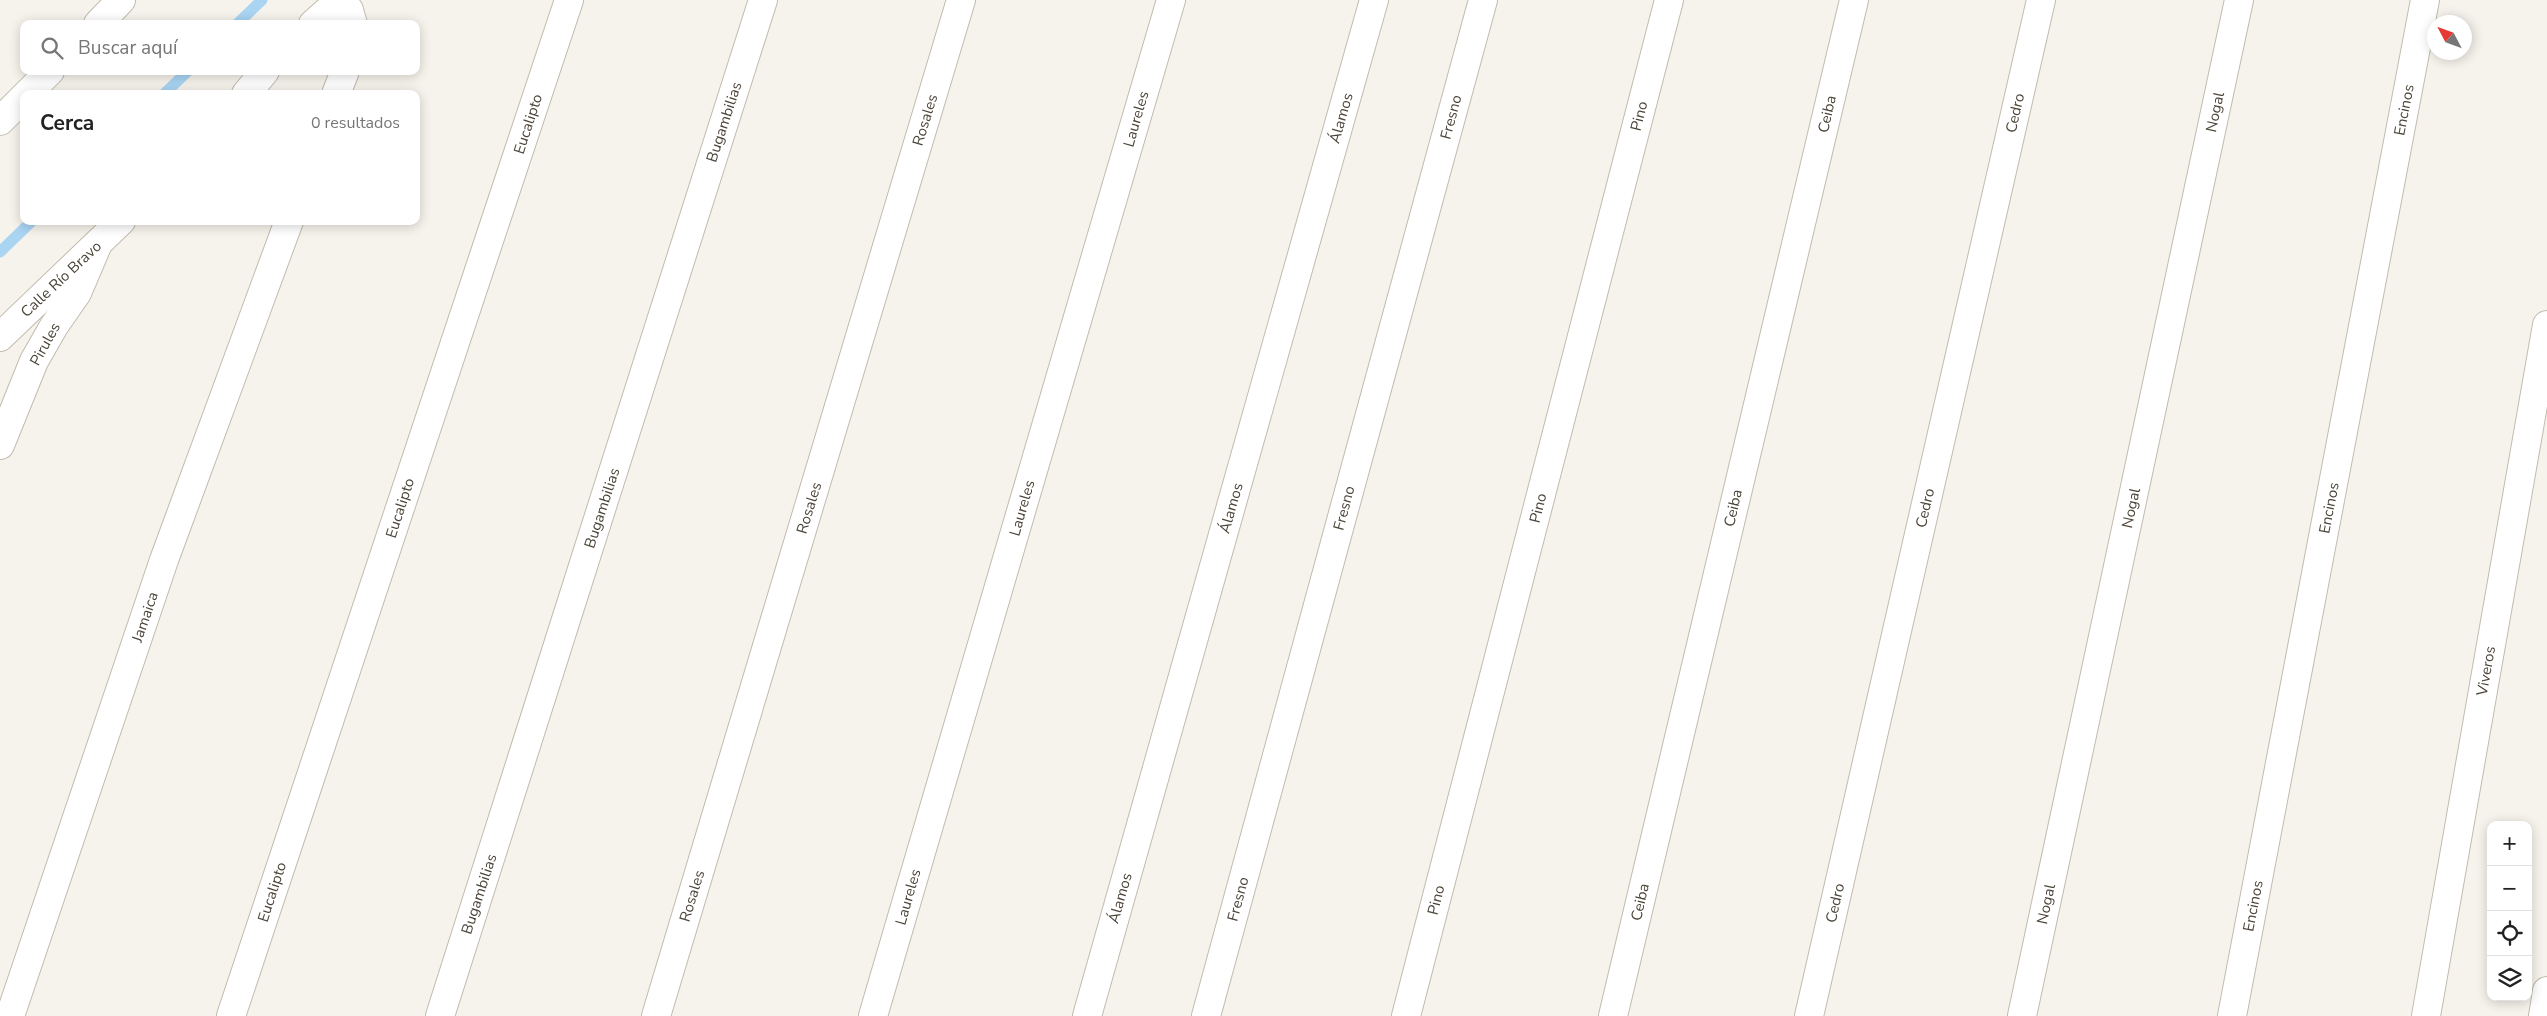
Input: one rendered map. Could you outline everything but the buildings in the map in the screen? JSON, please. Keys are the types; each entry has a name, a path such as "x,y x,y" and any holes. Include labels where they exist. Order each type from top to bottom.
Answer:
{"street":[{"path":"102,20 121,0"},
{"path":"318,20 341,0 349,10 352,20"},
{"name":"Eucalipto","path":"231,1016 569,0"},
{"name":"Bugambilias","path":"440,1016 763,0"},
{"name":"Rosales","path":"656,1016 961,0"},
{"name":"Laureles","path":"873,1016 1171,0"},
{"name":"Álamos","path":"1087,1016 1374,0"},
{"name":"Fresno","path":"1206,1016 1483,0"},
{"name":"Pino","path":"1406,1016 1669,0"},
{"name":"Ceiba","path":"1612,1016 1854,0"},
{"name":"Cedro","path":"1809,1016 2041,0"},
{"name":"Nogal","path":"2022,1016 2239,0"},
{"name":"Encinos","path":"2232,1016 2425,0"},
{"path":"31,90 46,75"},
{"path":"249,90 262,75"},
{"path":"338,90 343,75"},
{"path":"0,121 20,101"},
{"name":"Calle Río Bravo","path":"0,337 117,225"},
{"name":"Jamaica","path":"10,1016 164,560 288,225"},
{"name":"Pirules","path":"0,445 34,361 54,326 77,293 97,246"},
{"name":"Viveros","path":"2426,1016 2547,325"},
{"path":"2543,1016 2547,991"}],"waterway":[{"path":"241,20 262,0"},
{"path":"168,90 184,75"},
{"path":"0,252 28,225"}]}
